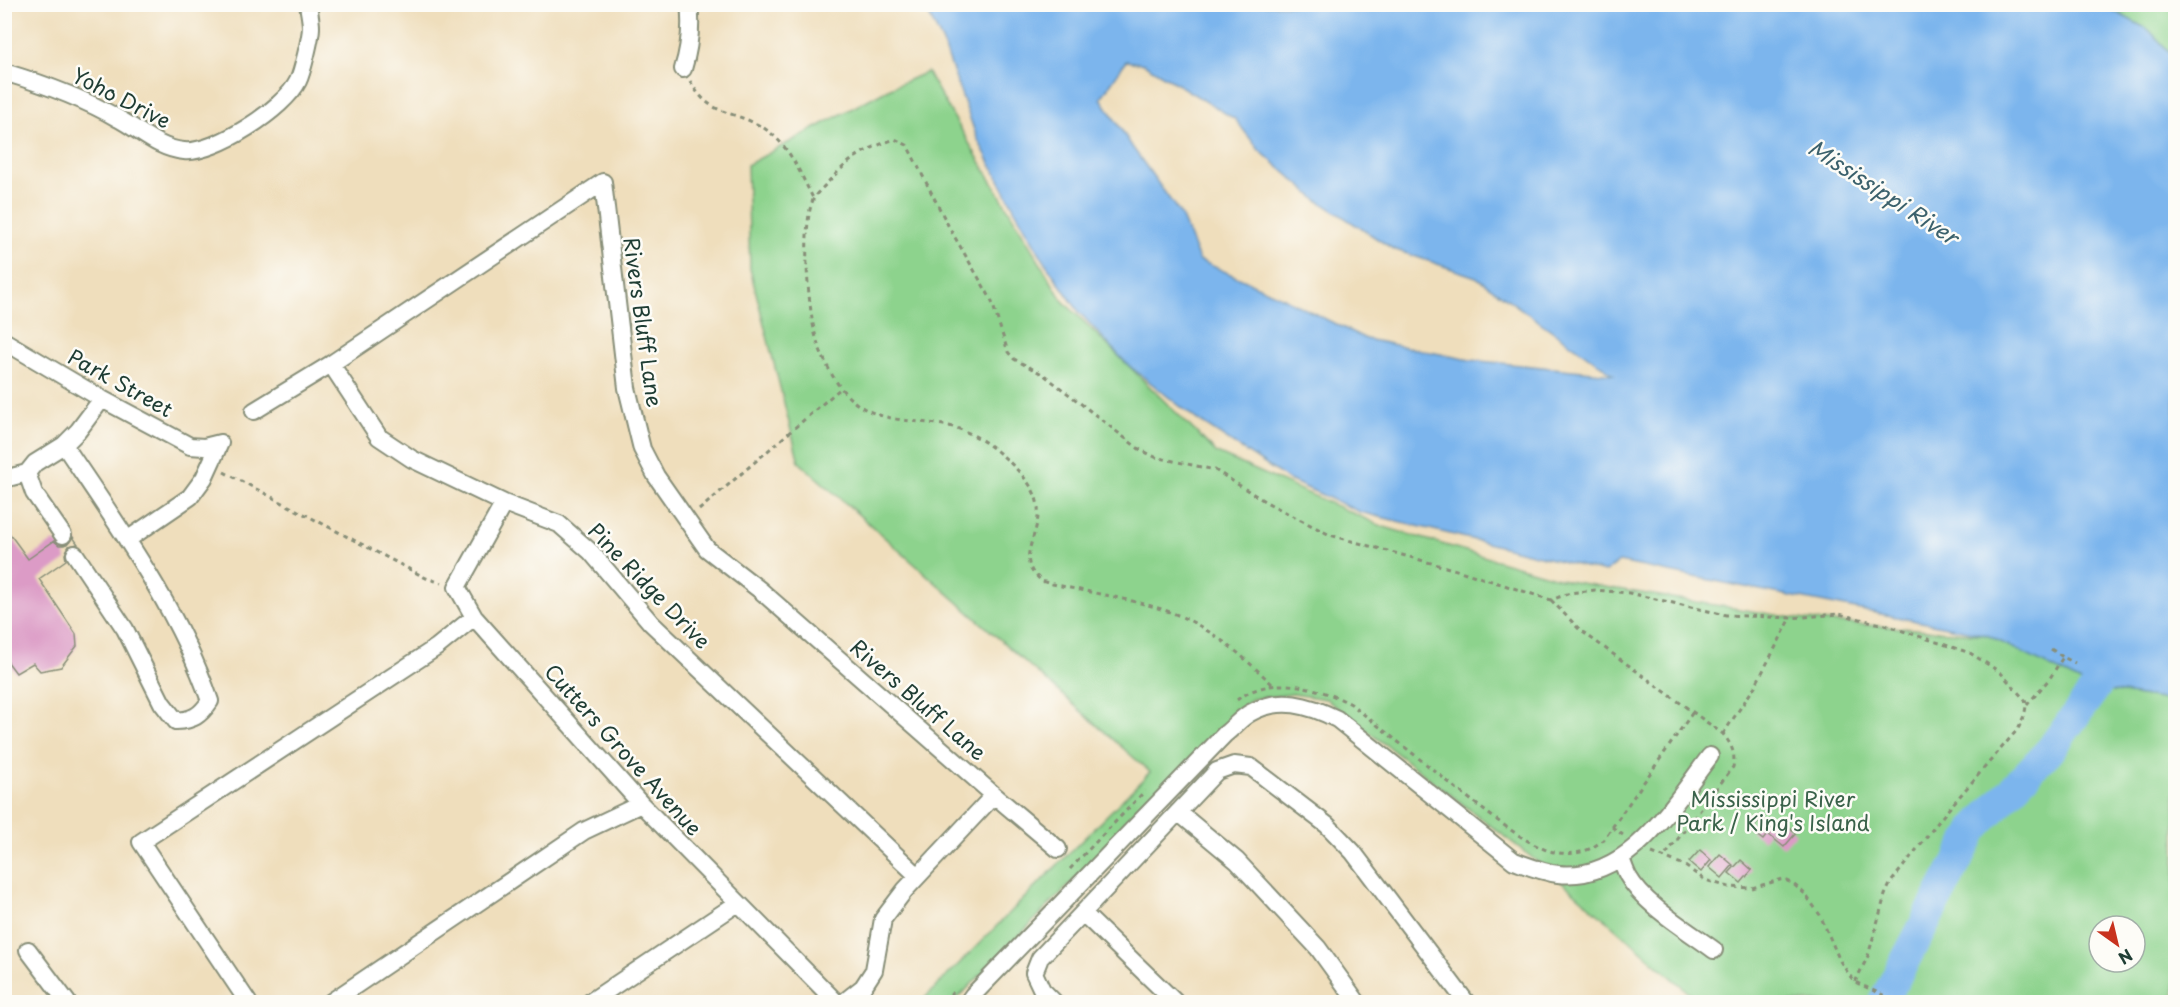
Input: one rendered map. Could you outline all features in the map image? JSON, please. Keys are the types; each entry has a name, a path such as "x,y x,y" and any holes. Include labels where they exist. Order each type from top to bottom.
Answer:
{"street":[{"name":"Yoho Drive","path":"4,72 54,87 120,119 158,144 185,151 206,148 235,136 282,103 298,81 311,28 309,4"},
{"path":"683,69 692,30 689,4"},
{"name":"Rivers Bluff Lane","path":"254,411 331,364 603,182 627,388 642,449 656,476 707,549 760,590 1058,849"},
{"name":"Park Street","path":"4,341 102,399 190,446 204,447 220,443"},
{"name":"Pine Ridge Drive","path":"331,364 379,437 412,459 504,503 559,524 583,545 651,623 918,876"},
{"path":"4,478 27,473 35,463 64,445 78,431 102,399"},
{"path":"127,540 190,497 204,478 220,443"},
{"path":"64,445 161,594 199,668 210,701 202,713 190,720 176,721 162,703 125,629 75,554"},
{"path":"27,473 34,493 63,535"},
{"path":"457,587 504,503"},
{"name":"Cutters Grove Avenue","path":"457,587 474,617 641,804 836,1002"},
{"path":"248,1002 141,842 437,647 474,617"},
{"path":"968,1002 1225,735 1250,713 1270,705 1292,704 1312,707 1336,719 1514,861 1536,870 1560,874 1587,872 1621,858 1638,845 1710,756"},
{"path":"1054,1002 1042,990 1034,973 1040,958 1217,771 1234,765 1251,767 1328,825 1353,852 1466,1002"},
{"path":"844,1002 863,987 874,970 883,920 918,876 994,795"},
{"path":"331,1002 584,831 641,804"},
{"path":"1178,812 1237,861 1318,948 1357,1002"},
{"path":"1621,858 1628,876 1639,891 1714,951"},
{"path":"590,1002 738,903"},
{"path":"1083,913 1175,1002"},
{"path":"28,950 66,1002"}],"path":[{"path":"683,69 696,93 707,104 762,127 779,140 813,198"},
{"path":"1664,857 1733,766 1734,752 1723,734 1693,712 1580,630 1551,600 1460,571 1330,535 1274,507 1215,470 1155,456 1126,440 1044,375 1014,359 1008,352 991,299 950,229 913,156 902,141 895,139 870,148 849,160 813,198 805,234 813,322 817,342 830,371 846,395 869,412 951,427 980,439 1008,460 1033,488 1038,501 1040,512 1029,557 1031,570 1041,580 1176,614 1195,623 1232,647 1272,684 1323,691 1344,700 1495,819 1541,848 1553,852 1578,853 1596,846 1612,827 1693,712"},
{"path":"687,520 841,388"},
{"path":"220,443 224,472 426,578 457,587"},
{"path":"1551,600 1570,593 1594,590 1629,593 1726,615 1791,618 1839,614 1885,625 1970,653 2000,672 2019,692 2026,706"},
{"path":"1723,734 1755,686 1791,618"},
{"path":"2051,649 2074,663"},
{"path":"1855,982 1868,956 1892,882 1946,812 2018,729 2026,706 2050,678 2063,657"},
{"path":"1612,827 1638,845 1682,864 1705,880 1729,887 1752,888 1783,879 1792,882 1812,904 1829,934 1840,961 1855,982 1898,1002"}],"green space":[{"path":"2103,5 2175,5 2175,58 2149,30"},
{"name":"Mississippi River Park / King's Island","path":"927,72 1062,300 1217,453 1384,527 1568,581 1806,620 1987,635 2095,689 2175,701 2175,1002 1700,1002 1552,873 1326,699 1293,694 1252,699 954,1002 921,1002 1150,772 799,462 750,269 747,165 886,90"}],"water":[{"name":"Mississippi River","path":"924,5 2103,5 2149,30 2175,58 2175,701 2095,689 1987,635 1619,562 1605,572 1360,512 1289,480 1196,419 1127,364 1079,312 1046,264 977,138 943,43","holes":["1126,61 1144,64 1235,119 1259,150 1317,200 1393,249 1476,277 1613,374 1470,360 1366,339 1199,260 1181,215 1133,148 1101,98"]}],"building":[{"path":"4,526 28,559 54,541 59,545 64,545 69,543 73,537 78,544 69,546 65,554 66,560 39,579 76,634 77,646 61,667 40,671 33,663 16,673 4,657"},
{"path":"1761,818 1773,827 1763,840 1751,831"},
{"path":"1781,820 1796,833 1784,847 1769,835"},
{"path":"1700,850 1711,860 1701,872 1689,862"},
{"path":"1720,854 1733,865 1722,878 1709,867"},
{"path":"1741,860 1752,870 1741,883 1729,873"}],"waterway":[{"path":"1883,1002 1975,828 2049,751 2120,655"}]}
